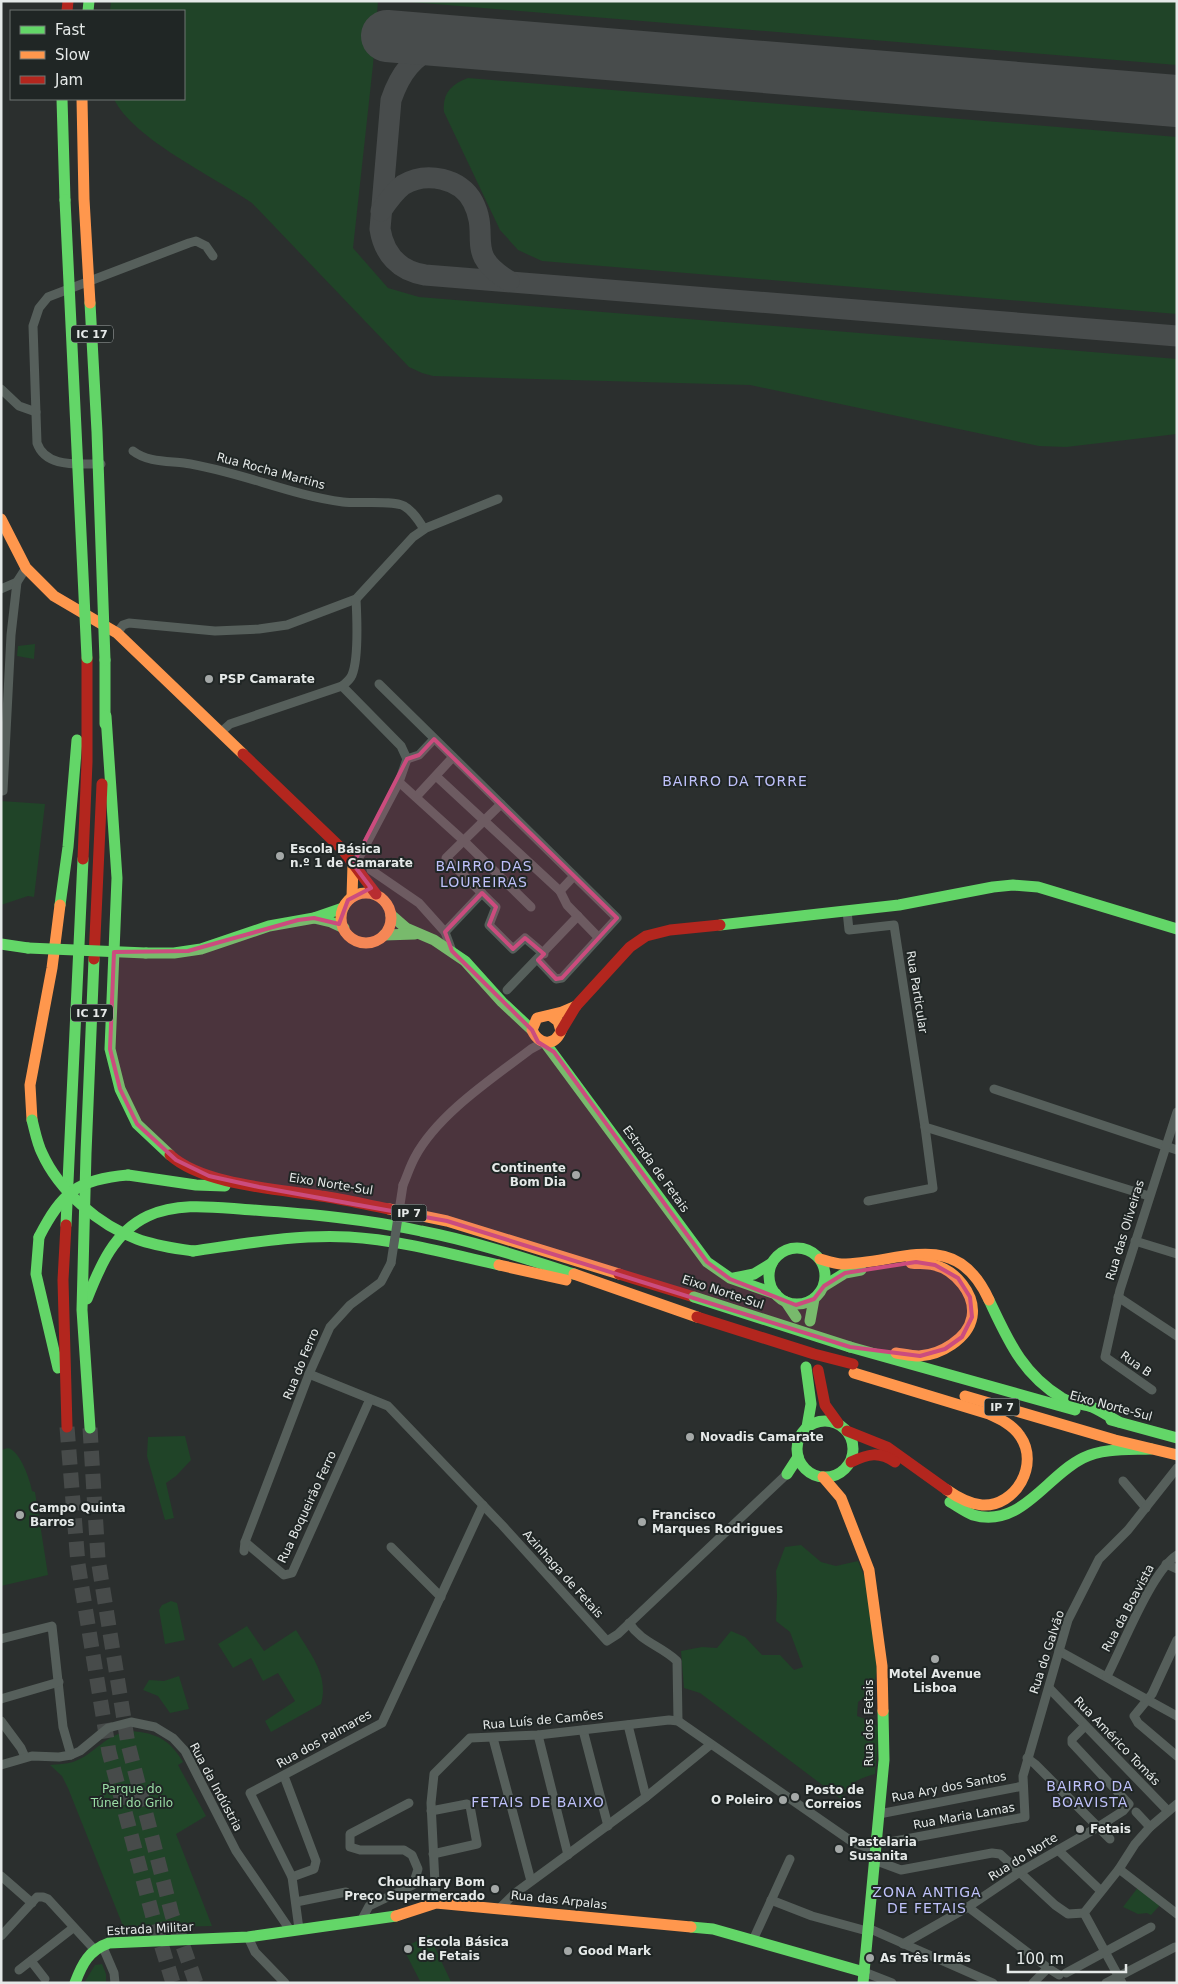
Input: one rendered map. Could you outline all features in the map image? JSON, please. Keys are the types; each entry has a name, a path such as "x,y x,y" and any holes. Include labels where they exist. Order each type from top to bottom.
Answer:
{"main road":[{"name":"IC 17","path":"62,100 87,662 87,762 84,845 63,1280 67,1428"},
{"name":"IC 17","path":"82,100 84,199 96,432 106,716 86,1153 82,1310 90,1428"},
{"path":"1,520 26,568 54,596 117,633 342,849 376,894 386,903 391,915 391,922 384,935 378,940 362,942 354,940 344,928 331,922 314,918"},
{"path":"87,662 80,698 76,768 66,866 52,968 30,1084 32,1120 42,1153 58,1180 100,1220 135,1239 162,1247 193,1251 318,1236 370,1239 620,1291"},
{"path":"106,716 117,878 110,1049 120,1089 137,1124 176,1160 209,1176 259,1187"},
{"path":"352,897 354,864"},
{"path":"576,1006 545,1016 534,1022 537,1041 552,1043 576,1006 630,948 646,936 670,930 899,905 993,887 1038,887 1177,929"},
{"path":"344,928 343,908 352,897 359,894 376,894"},
{"path":"1,944 28,948 174,953 201,949 269,926 314,918 343,908"},
{"name":"Estrada de Fetais","path":"391,915 406,928 434,940 452,951 478,975 537,1041 554,1052 707,1262 717,1272 730,1279 776,1294"},
{"path":"384,935 418,934"},
{"path":"511,1010 545,1016 558,1021 560,1033"},
{"name":"Estrada de Fetais","path":"560,1033 565,1068"},
{"path":"66,1406 36,1274 40,1237 50,1215 64,1198 78,1186 96,1179 128,1174 196,1185 259,1187"},
{"name":"Eixo Norte-Sul","path":"259,1187 323,1196 447,1221 850,1347 968,1382 1177,1438"},
{"path":"82,1310 110,1246 130,1227 148,1216 165,1210 196,1207 348,1218 444,1236 516,1255 620,1291"},
{"path":"730,1279 748,1277 761,1272 780,1254 790,1249 801,1248 812,1252 820,1259 826,1277 824,1286"},
{"path":"820,1259 841,1264 914,1254 939,1254 968,1267 983,1286 1009,1343 1024,1366 1043,1385 1064,1398 1094,1408 1119,1422"},
{"path":"786,1302 805,1304 814,1299 824,1286 845,1273 916,1262 935,1265 958,1278 970,1297 972,1317 962,1337 945,1350 920,1356 850,1347"},
{"path":"772,1263 769,1273 770,1284 796,1317"},
{"name":"IP 7","path":"620,1291 854,1368 1177,1455"},
{"path":"810,1321 814,1299"},
{"path":"806,1366 812,1405 808,1427"},
{"path":"854,1368 989,1414 1008,1423 1024,1440 1029,1458 1026,1477 1015,1493 1000,1502 982,1505 964,1501 887,1447 828,1420 808,1427 800,1435 797,1446 801,1462 812,1474 823,1477 834,1476 869,1453 884,1455 964,1512 986,1519 1009,1515 1022,1508 1062,1470 1085,1457 1151,1449"},
{"path":"818,1370 825,1405 830,1416 843,1427 853,1441 854,1452 847,1467"},
{"path":"787,1474 801,1462"},
{"name":"Rua dos Fetais","path":"847,1467 840,1482 841,1498 869,1570 882,1666 884,1737 879,1814 872,1850 864,1977"},
{"name":"Rua dos Fetais","path":"823,1477 841,1498"},
{"name":"Rua das Arpalas","path":"248,1937 396,1916 436,1903 713,1929 753,1940 864,1977"},
{"name":"Estrada Militar","path":"75,1983 81,1966 98,1947 125,1942 248,1937"}],"street":[{"path":"105,464 55,462 47,458 39,450 33,326 39,308 48,297 196,241 206,246 213,256"},
{"path":"1,389 19,406 36,412"},
{"name":"Rua Rocha Martins","path":"133,451 148,459 187,464 236,474 305,496 345,502 404,506 417,517 424,529"},
{"path":"117,633 124,625 136,623 215,631 274,628 293,623 356,599 413,537 424,529 498,499"},
{"path":"2,791 5,663 17,582 26,568"},
{"path":"1,589 17,582"},
{"path":"221,732 230,724 342,686 352,675 354,668 358,632 356,599"},
{"path":"379,684 617,918 562,978 556,978 525,938 513,949 489,925 496,907 446,858 501,804"},
{"path":"342,686 401,746 407,759 399,782 354,864"},
{"path":"407,759 419,755 434,739"},
{"path":"416,797 453,757"},
{"path":"436,776 560,891 567,904 598,938"},
{"path":"399,782 464,841 531,907"},
{"path":"371,870 419,903 445,932 452,951"},
{"path":"560,891 574,876"},
{"path":"445,932 482,893"},
{"name":"Rua Particular","path":"847,911 849,930 894,925 925,1127 932,1188 868,1201"},
{"path":"507,990 541,957 578,916"},
{"name":"Rua do Ferro","path":"245,1547 309,1374 330,1327 350,1305 381,1282 391,1263 403,1185 416,1156 432,1132 468,1098 537,1041"},
{"path":"994,1089 1177,1150"},
{"name":"Rua das Oliveiras","path":"1105,1358 1118,1297 1177,1112"},
{"path":"925,1127 1149,1196"},
{"path":"1135,1241 1177,1254"},
{"path":"1118,1297 1177,1336"},
{"name":"Rua B","path":"1105,1358 1152,1390"},
{"name":"Azinhaga de Fetais","path":"309,1374 388,1406 483,1505 607,1641 629,1623 787,1474"},
{"name":"Rua Boqueirão Ferro","path":"245,1547 284,1575 292,1573 370,1399"},
{"name":"Rua do Galvão","path":"1023,1786 1027,1758 1068,1620 1099,1559 1128,1530 1177,1468"},
{"path":"1123,1481 1146,1508"},
{"name":"Rua dos Palmares","path":"294,1929 296,1902 292,1877 250,1793 382,1723 483,1505"},
{"path":"391,1546 441,1597"},
{"name":"Rua da Boavista","path":"1106,1676 1152,1586 1166,1564 1177,1555"},
{"path":"1166,1564 1177,1569"},
{"path":"629,1623 637,1635 668,1652 676,1661 678,1721 854,1843 872,1850 901,1870 992,1853 1000,1854 1055,1905 1068,1914 1084,1913 1119,1869 1135,1844 1150,1827 1177,1804"},
{"path":"1,1640 52,1626 63,1727 71,1755"},
{"path":"1177,1640 1152,1694 1134,1716 1138,1723 1177,1756"},
{"path":"1059,1651 1177,1716"},
{"path":"1,1699 59,1682"},
{"name":"Rua Américo Tomás","path":"1048,1688 1168,1811"},
{"name":"Rua Luís de Camões","path":"436,1903 431,1811 434,1774 470,1738 538,1735 669,1720 678,1721"},
{"path":"1,1721 21,1748 25,1757"},
{"name":"Rua da Indústria","path":"1,1765 25,1757 71,1755 80,1751 108,1728 131,1722 155,1726 173,1738 185,1750 236,1851 294,1929"},
{"path":"628,1726 646,1797"},
{"name":"Rua do Norte","path":"903,1944 1123,1811 1128,1804 1072,1743 1072,1739 1085,1726"},
{"path":"583,1730 608,1826"},
{"path":"538,1735 568,1855"},
{"path":"494,1738 532,1881"},
{"path":"500,1908 514,1894 646,1797 710,1744"},
{"path":"1027,1758 1036,1764 1110,1839"},
{"path":"284,1776 316,1861 314,1869 292,1877"},
{"name":"Rua Ary dos Santos","path":"879,1814 1023,1786"},
{"name":"Rua Maria Lamas","path":"872,1850 884,1843 1025,1817 1023,1786"},
{"path":"361,1921 369,1906 413,1884 418,1869 412,1855 404,1850 360,1850 350,1847 350,1834 409,1803"},
{"path":"431,1811 467,1804 470,1806 477,1844 433,1854"},
{"path":"1136,1812 1150,1827"},
{"path":"1058,1850 1101,1891"},
{"path":"753,1940 790,1858"},
{"path":"1119,1869 1177,1914"},
{"path":"1,1876 32,1903"},
{"path":"296,1902 346,1892"},
{"path":"1,1936 37,1897 48,1899 73,1928 98,1947 112,1967 115,1983"},
{"path":"771,1900 820,1919 868,1930 993,1983"},
{"path":"968,1906 1048,1968 1062,1974 1150,1927"},
{"path":"1084,1913 1120,1980"},
{"path":"19,1970 73,1928"},
{"path":"248,1937 255,1952 285,1983"},
{"path":"1106,1983 1120,1980 1175,1947"},
{"path":"31,1961 45,1979"},
{"path":"1033,1983 1048,1968"},
{"path":"864,1977 892,1983"}],"highlighted area":[{"path":"434,739 617,918 562,978 556,979 538,960 544,954 525,938 513,949 489,925 496,907 482,893 445,932 452,951 532,1030 538,1042 554,1052 707,1262 730,1279 796,1305 814,1299 824,1286 845,1273 916,1262 935,1265 958,1278 970,1297 972,1317 962,1337 945,1349 920,1356 850,1347 447,1221 259,1187 209,1176 176,1160 137,1124 120,1089 110,1049 114,952 188,951 298,920 314,918 339,924 348,900 371,888 353,864 407,759 419,755"}],"green space":[{"path":"111,1 378,1 353,248 388,288 419,297 1177,359 1177,434 1066,447 1039,446 750,385 433,376 422,373 409,367 252,203 156,143 124,114 115,100 185,100 185,10 110,10"},
{"path":"399,1 1177,1 1177,65"},
{"path":"468,78 1177,137 1177,314 542,261 518,250 500,230 444,112 446,95 449,90 457,83"},
{"path":"35,644 34,659 17,656 18,646"},
{"path":"1,801 45,804 34,897 28,896 1,905"},
{"path":"185,1436 191,1460 176,1476 166,1483 174,1518 165,1520 147,1456 148,1437"},
{"name":"Campo Quinta Barros","path":"8,1448 17,1454 27,1473 32,1491 35,1492 48,1575 1,1586 1,1450"},
{"path":"801,1545 821,1562 836,1566 858,1561 869,1588 877,1670 873,1691 858,1702 857,1716 871,1721 879,1728 875,1774 855,1782 848,1788 841,1799 700,1693 684,1688 681,1651 702,1647 717,1648 731,1631 745,1637 762,1655 780,1655 794,1670 803,1667 790,1632 776,1621 776,1571 785,1547"},
{"path":"171,1601 177,1603 185,1640 165,1644 159,1610 162,1605"},
{"path":"247,1626 264,1651 296,1630 321,1674 323,1694 321,1704 271,1732 265,1721 295,1701 278,1673 263,1681 251,1658 233,1668 218,1644"},
{"path":"179,1676 189,1709 170,1713 158,1696 143,1690 149,1680 164,1681"},
{"name":"Parque do Túnel do Grilo","path":"131,1731 155,1736 173,1748 183,1762 178,1765 206,1816 176,1834 212,1926 131,1928 133,1934 127,1936 68,1788 62,1776 50,1765 73,1762 114,1736"},
{"path":"1139,1886 1161,1904 1151,1915 1147,1913 1138,1914 1123,1907"},
{"path":"429,1935 450,1983 421,1983 403,1948"},
{"path":"102,1964 106,1974 106,1983 84,1983 95,1965"}],"taxiway":[{"path":"500,45 463,44 433,49 420,56 409,66 399,81 391,100 380,229 389,253 394,260 408,270 425,275 1177,336"},
{"path":"381,211 403,185 412,181 432,178 452,182 460,187 473,202 478,214 480,244 486,262 509,281"}],"runway":[{"path":"387,36 1177,101"}],"tunnel":[{"path":"67,1427 78,1564 109,1752 154,1921 173,1983"},
{"path":"90,1428 98,1559 128,1744 172,1915 196,1983"}],"traffic: fast":[{"path":"88,10 89,1"},
{"path":"62,100 65,200"},
{"path":"65,200 87,658"},
{"path":"90,303 97,432 105,660"},
{"path":"105,660 105,724"},
{"path":"106,716 117,878 110,1049 120,1089 137,1124 170,1155"},
{"path":"60,905 68,847 77,740"},
{"path":"66,1225 83,859"},
{"path":"720,925 899,905 1013,885 1038,887 1177,929"},
{"path":"146,953 174,953 201,949 269,926 314,918 343,908"},
{"path":"391,915 406,928 434,940 465,961 502,1002 532,1030"},
{"path":"314,918 331,922 344,928"},
{"path":"384,935 415,934"},
{"path":"1,944 28,948"},
{"path":"28,948 146,953"},
{"path":"90,1428 82,1310 94,959"},
{"path":"546,1044 707,1262 730,1278 776,1294"},
{"path":"32,1120 39,1145 49,1167 70,1193 95,1216 137,1239 193,1251"},
{"path":"128,1175 196,1185 225,1186"},
{"path":"39,1237 56,1209 73,1191 96,1180 128,1175"},
{"path":"87,1299 103,1262 126,1231 148,1216 173,1208 186,1207 213,1207 316,1215 400,1227 479,1245 574,1274"},
{"path":"193,1251 290,1238 329,1236 406,1244 499,1265"},
{"path":"39,1237 36,1274 58,1368"},
{"path":"797,1248 808,1250 817,1256 823,1265 825,1276 823,1287 817,1296 808,1302 797,1304 786,1302 777,1296 771,1287 769,1276 771,1265 777,1256 786,1250 797,1248"},
{"path":"734,1278 754,1274 772,1263"},
{"path":"824,1286 845,1273 861,1270"},
{"path":"694,1297 850,1347"},
{"path":"810,1321 814,1299"},
{"path":"989,1300 1010,1342 1026,1367 1036,1378 1062,1398 1092,1407 1119,1422"},
{"path":"786,1302 796,1317"},
{"path":"850,1347 1075,1410"},
{"path":"806,1367 811,1404 807,1427"},
{"path":"1111,1420 1177,1438"},
{"path":"825,1421 836,1423 845,1429 851,1438 853,1449 851,1460 845,1469 836,1475 825,1477 814,1475 805,1469 799,1460 797,1449 799,1438 805,1429 814,1423 825,1421"},
{"path":"950,1502 973,1515 990,1517 1005,1515 1019,1508 1057,1476 1083,1458 1108,1451 1151,1449"},
{"path":"787,1474 798,1457"},
{"path":"863,1983 884,1760 883,1711"},
{"path":"75,1983 87,1958 96,1950 109,1943 248,1937 396,1916"},
{"path":"691,1927 713,1929 864,1972"}],"traffic: slow":[{"path":"82,100 84,199 90,303"},
{"path":"1,519 26,568 54,596 117,633 243,754"},
{"path":"352,897 353,864"},
{"path":"366,893 380,897 387,904 391,918 387,932 380,939 366,943 352,939 345,932 341,918 345,904 352,897 366,893"},
{"path":"32,1120 30,1085 52,968 60,905"},
{"path":"550,1015 558,1021 561,1031 554,1040 546,1042 538,1039 532,1030 537,1018 562,1012 576,1006"},
{"path":"389,1209 447,1221 619,1274"},
{"path":"820,1259 842,1264 926,1254 944,1256 961,1263 976,1277 989,1300"},
{"path":"896,1353 919,1356 936,1353 959,1339 965,1332 972,1317 971,1300 962,1284 956,1278 949,1272 934,1265 911,1263"},
{"path":"499,1265 566,1280"},
{"path":"574,1274 697,1317"},
{"path":"854,1373 989,1414 1006,1423 1017,1432 1026,1447 1026,1471 1021,1482 1005,1499 994,1504 982,1505 963,1500 947,1490"},
{"path":"965,1396 1115,1440 1177,1455"},
{"path":"823,1477 841,1498 869,1570 882,1666 883,1711"},
{"path":"396,1916 436,1903 691,1927"}],"traffic: jam":[{"path":"67,10 68,1"},
{"path":"83,859 87,762 87,658"},
{"path":"243,754 342,849 376,894"},
{"path":"94,959 102,784"},
{"path":"561,1031 576,1006 630,947 646,936 670,930 720,925"},
{"path":"170,1155 184,1165 221,1179 389,1209"},
{"path":"66,1225 63,1280 67,1427"},
{"path":"619,1274 694,1297"},
{"path":"697,1317 814,1354 853,1364"},
{"path":"818,1370 825,1405 838,1423"},
{"path":"847,1431 887,1447 947,1490"},
{"path":"851,1462 873,1455 884,1456 895,1462"}],"place":[{"name":"PSP Camarate","path":"209,679"},
{"name":"Escola Básica n.º 1 de Camarate","path":"280,856"},
{"name":"Continente Bom Dia","path":"576,1175"},
{"name":"Novadis Camarate","path":"690,1437"},
{"name":"Campo Quinta Barros","path":"20,1515"},
{"name":"Francisco Marques Rodrigues","path":"642,1522"},
{"name":"Motel Avenue Lisboa","path":"935,1659"},
{"name":"Posto de Correios","path":"795,1797"},
{"name":"O Poleiro","path":"783,1800"},
{"name":"Fetais","path":"1080,1829"},
{"name":"Pastelaria Susanita","path":"839,1849"},
{"name":"Choudhary Bom Preço Supermercado","path":"495,1889"},
{"name":"Escola Básica de Fetais","path":"408,1949"},
{"name":"Good Mark","path":"568,1951"},
{"name":"As Três Irmãs","path":"870,1958"}],"district":[{"name":"BAIRRO DA TORRE","path":"735,781"},
{"name":"BAIRRO DAS LOUREIRAS","path":"484,874"},
{"name":"BAIRRO DA BOAVISTA","path":"1090,1794"},
{"name":"FETAIS DE BAIXO","path":"538,1802"},
{"name":"ZONA ANTIGA DE FETAIS","path":"927,1900"}]}
